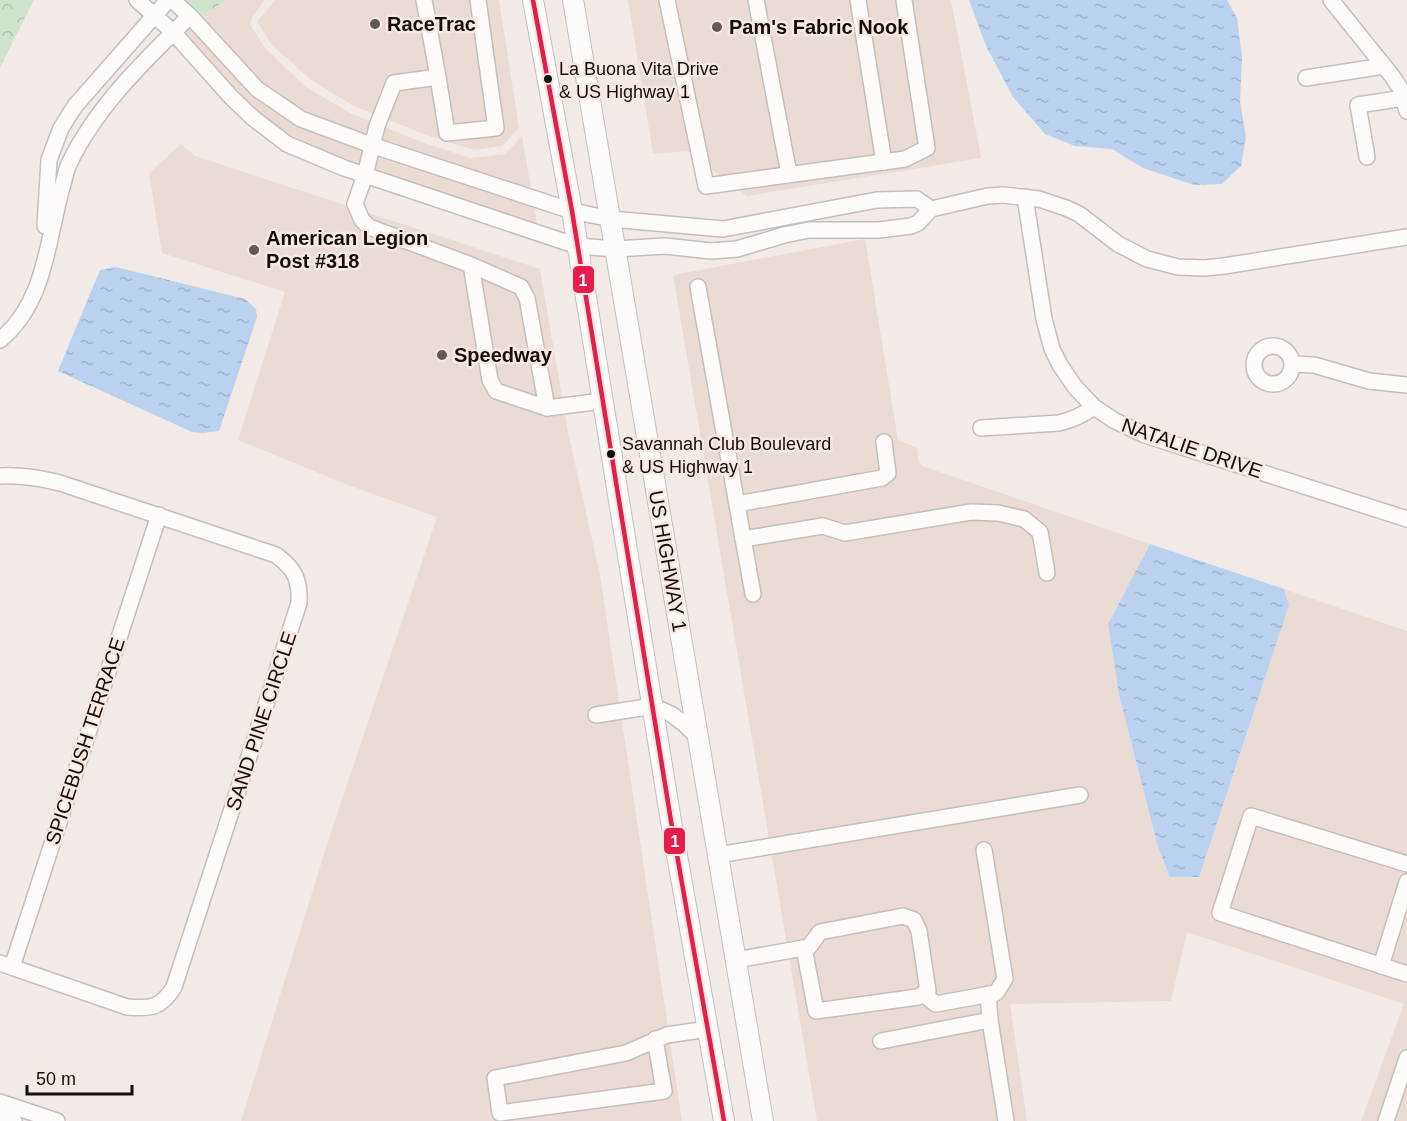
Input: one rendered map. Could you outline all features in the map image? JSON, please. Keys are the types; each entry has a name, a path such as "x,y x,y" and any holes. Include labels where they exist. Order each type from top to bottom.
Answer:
{"main road":[{"name":"US HIGHWAY 1","path":"533,0 572,211 671,821 724,1121"},
{"name":"US HIGHWAY 1","path":"573,0 763,1121"}],"street":[{"path":"137,0 173,33 231,97 253,118 287,144 344,168 577,246 616,249 665,246 711,251 738,249 802,232 840,229 879,230 911,226 918,223 931,209 988,196 1003,195 1053,202 1079,214 1132,252 1147,259 1178,267 1224,266 1407,237"},
{"path":"43,265 49,160 61,128 75,106 154,15 170,0 190,16 257,89 302,119 371,145 572,211 610,219 723,229 877,200 917,200 931,209"},
{"path":"424,0 447,132 496,128 478,0"},
{"path":"667,0 706,186 905,159 927,148 904,0"},
{"path":"756,0 789,174"},
{"path":"858,0 884,162"},
{"path":"1331,0 1405,96 1358,105 1367,157"},
{"path":"0,340 15,326 36,291 68,167 84,135 106,103 190,16"},
{"path":"1306,78 1384,66"},
{"path":"438,77 394,83 377,126 355,204 362,220 369,227 471,265 521,287 527,298 547,408"},
{"name":"NATALIE DRIVE","path":"1025,197 1044,319 1052,349 1075,387 1094,408 1115,422 1145,435 1407,519"},
{"path":"799,214 802,232"},
{"path":"471,265 490,380 495,391 547,408 602,401"},
{"path":"698,287 753,594"},
{"path":"1293,364 1314,365 1369,381 1407,385"},
{"path":"981,428 1059,423 1083,415 1094,408"},
{"path":"737,504 882,478 888,473 884,442"},
{"name":"SAND PINE CIRCLE","path":"0,476 40,478 60,483 276,555 288,563 296,575 300,590 299,603 174,987 166,999 154,1006 127,1007 6,965"},
{"path":"743,539 823,526 845,533 971,512 998,513 1024,519 1040,532 1047,573"},
{"name":"SPICEBUSH TERRACE","path":"6,965 159,515"},
{"path":"596,715 653,706 671,714 698,737"},
{"path":"718,855 1080,795"},
{"path":"1407,864 1251,816 1220,913 1407,974"},
{"path":"923,994 936,1004 996,993 1005,979 984,850"},
{"path":"1381,966 1407,882"},
{"path":"736,960 809,947 820,932 903,916 914,920 919,931 928,992 918,997 816,1011 804,948"},
{"path":"988,994 1006,1121"},
{"path":"881,1041 990,1020"},
{"path":"655,1039 664,1091 500,1113 495,1078 626,1053 655,1039 668,1035 708,1029"},
{"path":"1386,1121 1407,1058"},
{"path":"0,1102 57,1121"},
{"path":"0,1116 14,1121"}],"shaded area":[{"path":"227,0 265,0 252,17 250,24 265,48 306,87 350,113 424,143 471,158 505,154 522,136 531,189 305,112 262,83 201,16"},
{"path":"275,0 499,0 519,128 502,146 474,150 426,135 354,106 311,80 271,44 257,22"},
{"path":"628,0 951,0 981,158 747,196 687,151 653,154"},
{"path":"186,24 252,95 299,127 534,208 537,224 346,161 291,137 257,111 236,91 179,26"},
{"path":"181,144 195,156 540,269 568,432 600,575 682,1121 241,1121 330,835 437,517 348,485 238,440 285,292 162,253 149,173"},
{"path":"865,239 898,440 917,448 919,462 922,466 1150,544 1108,624 1119,695 1158,847 1170,877 1289,605 1284,589 1407,631 1407,1121 1361,1121 1404,1004 1187,932 1171,1001 1010,1004 1027,1121 817,1121 673,275"}],"green space":[{"path":"0,0 34,0 0,67"},
{"path":"184,0 227,0 201,16"}],"water":[{"path":"969,0 1227,0 1237,18 1242,57 1240,102 1246,137 1241,166 1222,184 1194,185 1143,168 1112,149 1075,146 1045,134 1013,97 986,46"},
{"path":"116,267 245,299 256,309 257,317 219,431 192,432 58,371 100,270"},
{"path":"1150,544 1284,589 1289,605 1199,877 1170,877 1158,847 1119,695 1108,624"}],"transit line":[{"name":"1","path":"533,0 572,211 671,821 724,1121"}],"place":[{"name":"RaceTrac","path":"375,24"},
{"name":"Pam's Fabric Nook","path":"717,27"},
{"name":"La Buona Vita Drive & US Highway 1","path":"548,79"},
{"name":"American Legion Post #318","path":"254,250"},
{"name":"Speedway","path":"442,355"},
{"name":"Savannah Club Boulevard & US Highway 1","path":"611,454"}]}
